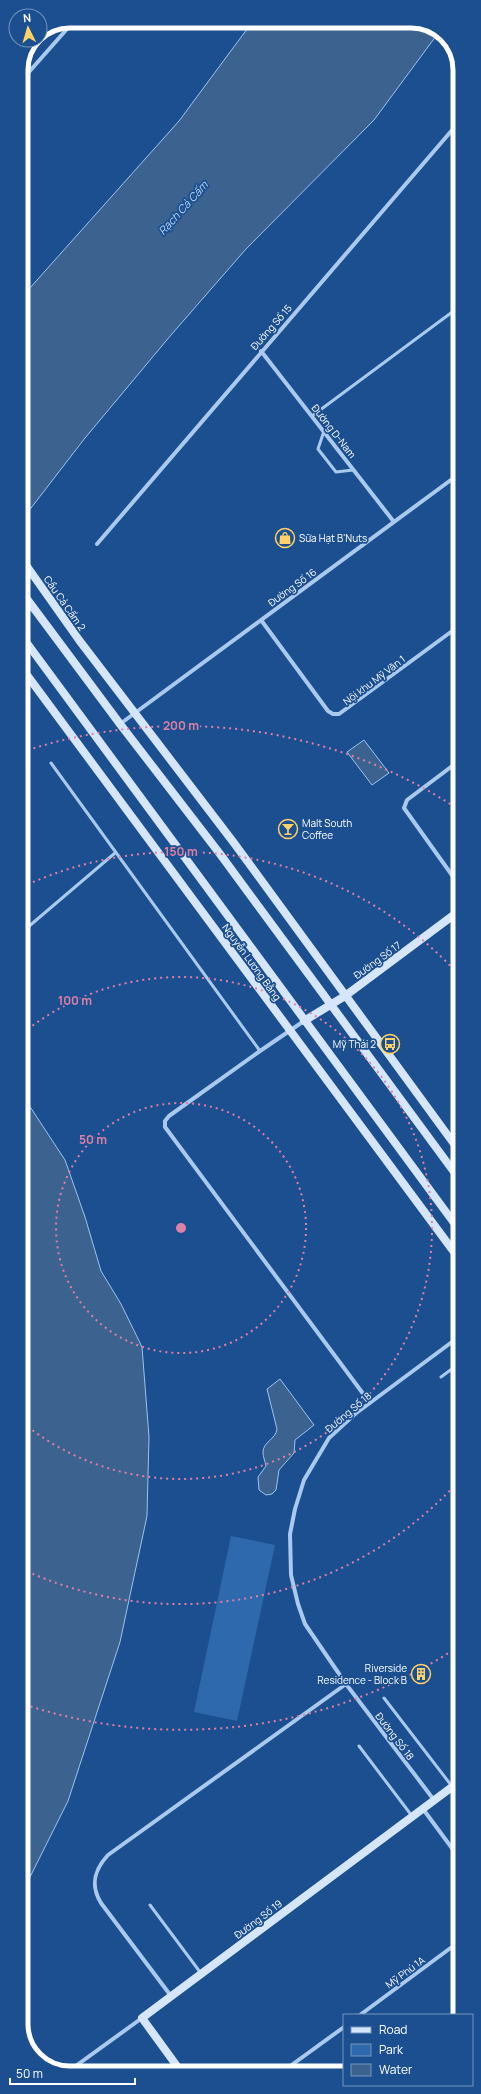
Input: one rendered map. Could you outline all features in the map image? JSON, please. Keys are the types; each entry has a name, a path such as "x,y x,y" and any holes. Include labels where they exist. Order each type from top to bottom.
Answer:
{"main road":[{"name":"Cầu Cả Cấm 2","path":"28,568 79,640 135,713"},
{"path":"28,600 120,724 220,854 453,1170"},
{"name":"Nguyễn Lương Bằng","path":"28,644 304,1022 453,1222"},
{"name":"Nguyễn Lương Bằng","path":"28,675 453,1251"},
{"path":"135,713 234,843 344,996 453,1143"},
{"name":"Đường Số 17","path":"304,1022 344,996 453,916"},
{"name":"Đường Số 19","path":"142,2018 452,1787"},
{"path":"142,2018 177,2066"}],"street":[{"path":"28,73 68,28"},
{"name":"Đường Số 15","path":"97,544 453,129"},
{"name":"Đường D-Nam","path":"261,351 394,522"},
{"name":"Đường Số 16","path":"135,713 453,478"},
{"name":"Nội khu Mỹ Văn 1","path":"262,620 328,711 333,714 339,714 453,630"},
{"path":"120,724 135,713"},
{"path":"453,766 407,800 404,808 453,875"},
{"path":"304,1022 290,1030 169,1116 165,1121 165,1127 370,1403"},
{"name":"Đường Số 18","path":"434,1800 346,1684 311,1634 301,1614 291,1575 290,1534 295,1509 304,1480 329,1438 342,1425 370,1403 453,1341"},
{"path":"171,1996 101,1903 94,1887 96,1870 108,1855 346,1684"},
{"path":"423,1809 453,1850"},
{"name":"Mỹ Phú 1A","path":"361,2014 453,1946"},
{"name":"Đường Số 19","path":"76,2066 142,2018"},
{"path":"290,2066 343,2028"}],"lane":[{"path":"312,416 453,311"},
{"path":"324,431 318,449 336,472 353,470"},
{"path":"51,763 260,1051"},
{"path":"28,927 115,853"},
{"path":"441,1377 453,1368"},
{"path":"384,1698 452,1787"},
{"path":"359,1746 413,1816"},
{"path":"150,1905 201,1974"}],"green space":[{"path":"231,1536 275,1545 237,1721 194,1712"}],"water":[{"name":"Rạch Cả Cấm","path":"248,28 413,28 427,31 436,36 374,120 246,249 171,335 85,438 28,512 28,290 179,121"},
{"path":"364,740 389,773 372,785 347,752"},
{"path":"28,1104 65,1160 85,1217 101,1271 121,1304 142,1347 149,1437 147,1516 120,1642 68,1801 28,1881"},
{"path":"280,1379 314,1425 295,1440 294,1453 279,1470 276,1490 272,1494 266,1495 259,1490 258,1477 266,1466 263,1456 265,1446 277,1429 267,1389"}],"place":[{"name":"Sữa Hạt B'Nuts","path":"285,538"},
{"name":"Malt South Coffee","path":"288,829"},
{"name":"Mỹ Thái 2","path":"390,1044"},
{"name":"Riverside Residence - Block B","path":"421,1674"}]}
